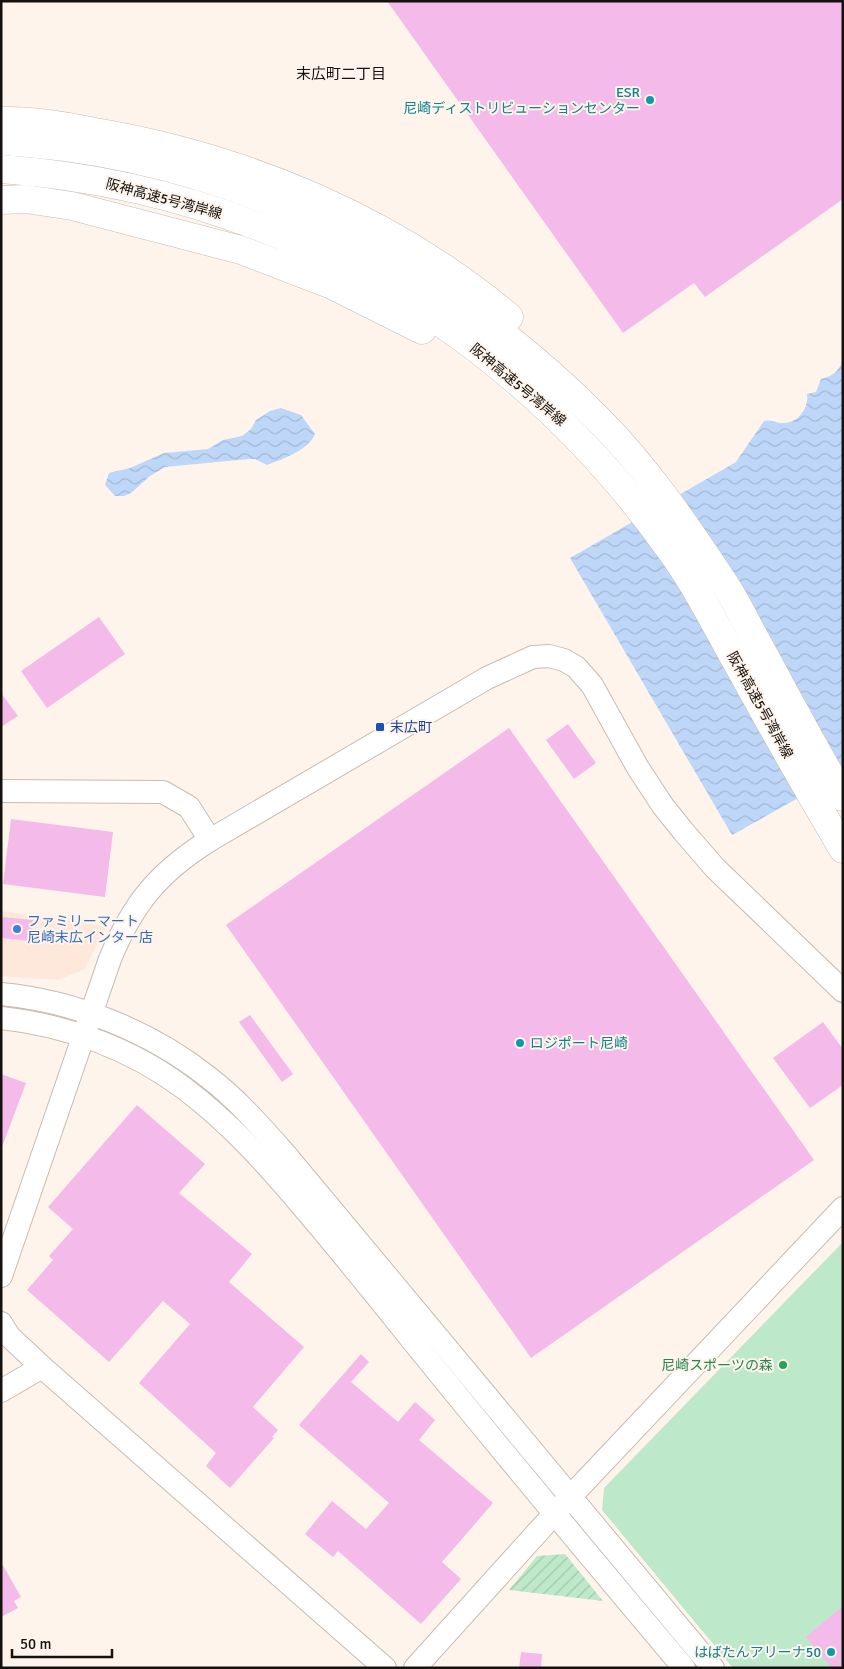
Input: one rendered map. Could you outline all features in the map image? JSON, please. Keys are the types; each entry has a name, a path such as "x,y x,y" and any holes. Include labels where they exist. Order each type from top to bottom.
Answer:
{"highway":[{"path":"1,121 29,122 121,136 216,161 266,178 340,210 397,239 439,264 478,291 514,321 612,416 646,456 702,533 725,583"},
{"name":"阪神高速5号湾岸線","path":"1,141 69,148 119,157 219,184 307,217 349,236 408,270 480,316 521,347 600,420 635,459 664,496 725,583 843,797"},
{"name":"阪神高速5号湾岸線","path":"1,169 74,177 160,194 252,224 296,241 377,283 460,336 539,400 580,438 613,476 672,552 843,849"},
{"path":"1,200 26,199 45,201 111,215 241,250 324,281 424,330 462,352 501,377 580,438"}],"street":[{"path":"1,1276 90,1014 120,935 129,918 155,882 169,869 210,840 487,678 533,657 550,656 564,660 586,676 663,806 710,862 843,990"},
{"path":"1,791 163,792 189,807 210,840"},
{"path":"1,994 40,1000 90,1014 117,1024 169,1050 209,1077 244,1109 286,1155 713,1668"},
{"path":"1,1018 26,1021 83,1036 154,1068 184,1088 226,1122 274,1172 554,1514 684,1668"},
{"path":"415,1668 554,1514 843,1208"},
{"path":"1,1323 9,1336 42,1367 385,1668"},
{"path":"1,1391 42,1367"}],"shaded area":[{"path":"1,911 106,926 85,969 58,980 1,976"}],"green space":[{"name":"尼崎スポーツの森","path":"843,1242 843,1668 733,1668 602,1510 604,1488"},
{"path":"565,1554 603,1601 509,1590 537,1556"}],"water":[{"path":"843,361 843,773 732,835 570,558 736,462 764,421 784,423 798,418 806,404 807,394 816,392 821,379 834,373"},
{"path":"281,408 301,415 315,434 307,445 288,457 267,465 255,459 249,459 165,467 150,476 131,493 124,496 115,496 105,485 109,473 130,468 164,453 208,449 223,440 242,436 251,429 256,420 270,411"}],"building":[{"name":"ESR 尼崎ディストリビューションセンター","path":"387,1 843,1 843,199 705,297 694,283 623,333"},
{"path":"99,617 125,654 47,708 21,671"},
{"path":"1,693 18,716 1,727"},
{"path":"568,724 596,763 574,779 546,740"},
{"name":"ロジポート尼崎","path":"509,728 814,1160 531,1358 226,925"},
{"path":"11,819 113,832 105,897 3,884"},
{"name":"ファミリーマート 尼崎末広インター店","path":"1,917 33,920 31,941 1,938"},
{"path":"250,1015 293,1074 282,1082 239,1022"},
{"path":"823,1022 843,1049 843,1085 810,1108 773,1058"},
{"path":"1,1074 26,1083 2,1147 1,1147"},
{"path":"137,1105 205,1164 179,1193 252,1254 229,1282 304,1347 253,1407 278,1430 272,1437 274,1438 230,1488 206,1466 216,1453 139,1383 190,1324 163,1301 109,1362 27,1290 53,1260 49,1256 73,1229 48,1207"},
{"path":"361,1354 369,1362 351,1382 398,1422 415,1402 435,1420 419,1440 493,1503 442,1562 461,1579 421,1624 338,1551 333,1557 305,1534 332,1501 366,1529 389,1503 299,1425"},
{"path":"1,1562 21,1597 14,1601 18,1608 1,1617"},
{"name":"はばたんアリーナ50","path":"843,1606 843,1668 832,1668 806,1637"},
{"path":"521,1652 542,1654 541,1668 519,1668"}],"place":[{"name":"ESR 尼崎ディストリビューションセンター","path":"650,100"},
{"name":"末広町","path":"380,727"},
{"name":"ファミリーマート 尼崎末広インター店","path":"17,929"},
{"name":"ロジポート尼崎","path":"520,1043"},
{"name":"尼崎スポーツの森","path":"783,1365"},
{"name":"はばたんアリーナ50","path":"831,1652"}],"district":[{"name":"末広町二丁目","path":"341,74"}]}
